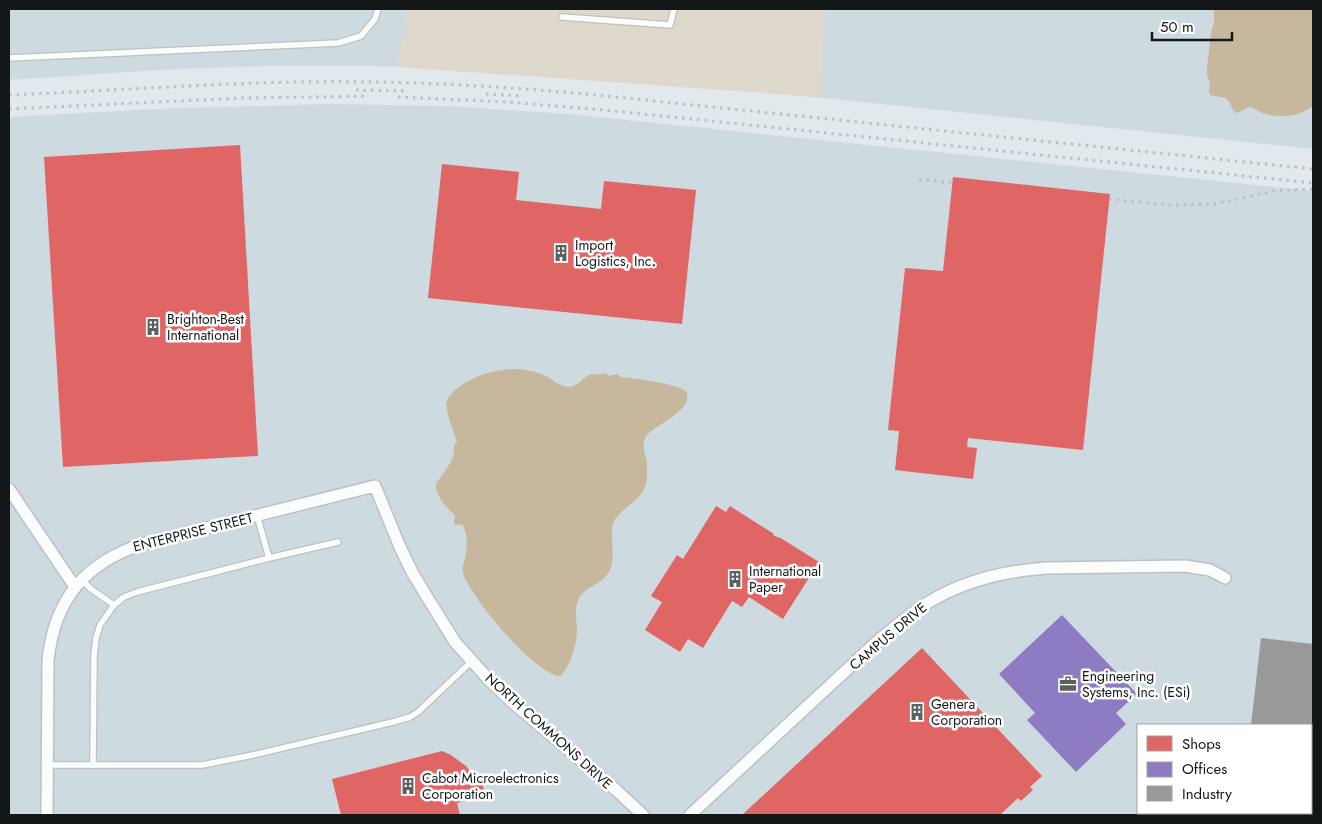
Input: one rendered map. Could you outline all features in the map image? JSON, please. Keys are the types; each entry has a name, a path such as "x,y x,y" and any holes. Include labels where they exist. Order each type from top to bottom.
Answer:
{"street":[{"name":"ENTERPRISE STREET","path":"47,815 48,662 50,641 61,608 79,583 108,559 129,548 375,486"},
{"name":"NORTH COMMONS DRIVE","path":"375,486 412,572 455,642 490,681 517,707 616,790 642,815"},
{"path":"9,489 79,583"},
{"name":"CAMPUS DRIVE","path":"690,815 880,639 910,615 944,594 985,578 1026,570 1185,566 1210,570 1225,578"}],"lane":[{"path":"9,58 338,44 361,36 375,19 378,9"},
{"path":"562,18 670,25 674,9"},
{"path":"257,515 269,558"},
{"path":"93,765 94,656 96,638 100,625 114,605 124,597 137,592 338,542"},
{"path":"79,583 114,605"},
{"path":"47,765 202,765 393,722 410,717 418,712 472,661"}],"shaded area":[{"path":"9,9 1313,9 1313,149 834,99 558,74 464,68 270,66 175,69 9,80"},
{"path":"408,9 825,9 820,97 397,67"},
{"path":"1214,9 1313,9 1313,106 1298,113 1282,116 1266,114 1251,107 1236,113 1227,99 1211,95 1209,92 1210,83 1207,67 1214,22"},
{"path":"328,104 447,106 569,114 1313,191 1313,815 9,815 9,117 155,109"},
{"path":"509,369 535,372 565,387 575,385 589,375 605,373 610,376 617,374 621,377 676,386 686,392 685,404 680,410 652,430 644,441 647,463 646,485 639,496 613,523 613,555 608,573 600,582 585,591 578,601 576,642 570,661 561,676 550,673 521,650 491,616 468,584 463,572 467,543 466,533 462,524 455,525 455,515 442,501 436,488 436,484 449,465 454,445 457,442 447,410 448,398 458,388 476,377"}],"building: Shops":[{"name":"Brighton-Best International","path":"240,145 258,456 63,467 44,157"},
{"name":"Import Logistics, Inc.","path":"442,164 519,172 516,200 601,209 604,181 696,190 682,324 428,298"},
{"path":"953,177 1110,194 1083,450 968,438 967,447 977,448 973,479 895,470 899,431 888,430 905,268 943,271"},
{"name":"International Paper","path":"716,506 726,512 730,506 773,535 819,562 783,619 749,597 742,607 732,601 703,648 688,639 680,652 645,630 662,602 651,596 677,555 683,559"},
{"name":"Genera Corporation","path":"922,648 1042,776 1030,787 1033,790 1021,801 1018,798 1000,815 742,815"},
{"name":"Cabot Microelectronics Corporation","path":"442,751 466,766 478,782 481,781 484,789 482,789 484,796 457,803 460,815 341,815 332,779"}],"building: Offices":[{"name":"Engineering Systems, Inc. (ESi)","path":"1062,615 1137,694 1116,713 1126,724 1076,772 1027,720 1035,713 999,674"},
{"path":"1313,801 1313,815 1251,815 1312,814"},
{"path":"1203,814 1236,814 1235,815"}],"building: Industry":[{"path":"1261,638 1313,644 1313,759 1312,724 1251,724"}],"railway":[{"path":"9,95 296,82 413,83 529,89 1313,169"},
{"path":"356,90 408,91"},
{"path":"486,94 523,96"},
{"path":"9,109 243,98 366,96"},
{"path":"398,97 508,102 604,110 1313,183"},
{"path":"919,179 952,183"},
{"path":"1109,199 1167,205 1214,204 1275,191 1313,189"}],"place":[{"name":"Import Logistics, Inc.","path":"561,253"},
{"name":"Brighton-Best International","path":"153,327"},
{"name":"International Paper","path":"735,579"},
{"name":"Engineering Systems, Inc. (ESi)","path":"1068,684"},
{"name":"Genera Corporation","path":"917,712"},
{"name":"Cabot Microelectronics Corporation","path":"408,786"}]}
